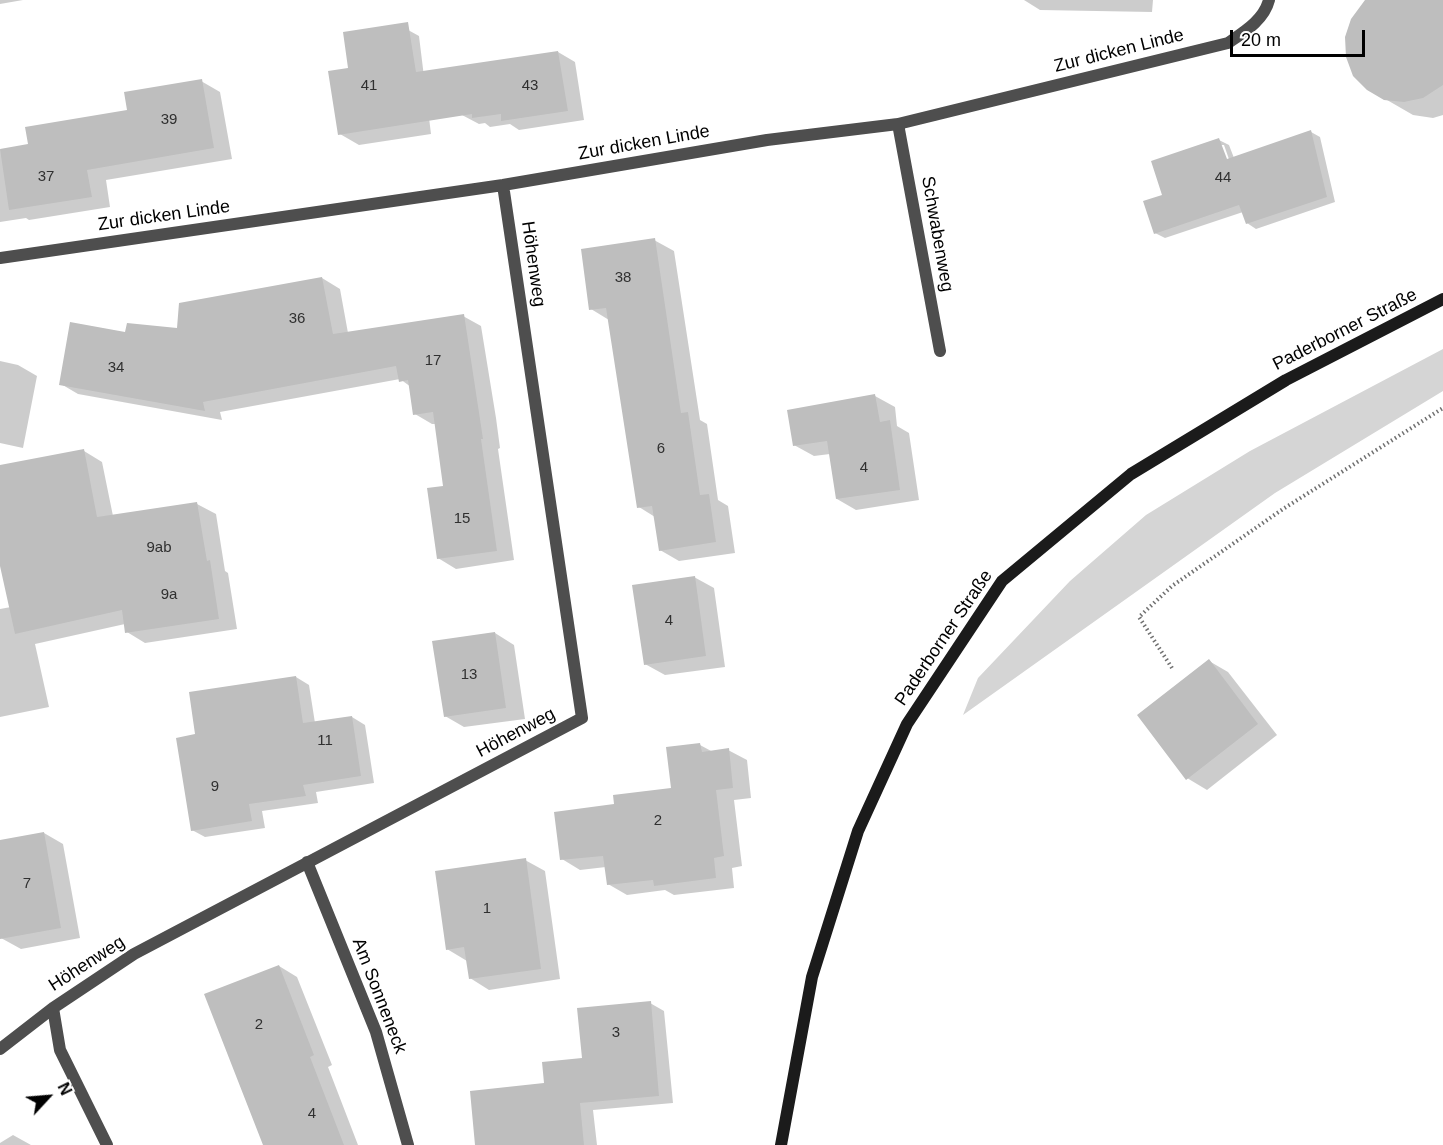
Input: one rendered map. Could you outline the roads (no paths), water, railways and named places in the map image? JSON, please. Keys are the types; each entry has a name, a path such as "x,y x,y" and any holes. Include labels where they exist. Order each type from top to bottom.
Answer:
{"main road":[{"name":"Paderborner Straße","path":"781,1145 812,977 858,831 907,724 1002,581 1131,474 1286,380 1443,299"}],"street":[{"name":"Zur dicken Linde","path":"0,258 503,185 767,140 898,124 1228,43 1250,28 1267,9 1269,0"},
{"name":"Schwabenweg","path":"898,124 940,351"},
{"name":"Höhenweg","path":"0,1049 53,1008 134,954 582,718 503,185"},
{"name":"Am Sonneneck","path":"307,862 376,1032 408,1145"},
{"path":"53,1008 60,1050 107,1145"}]}
